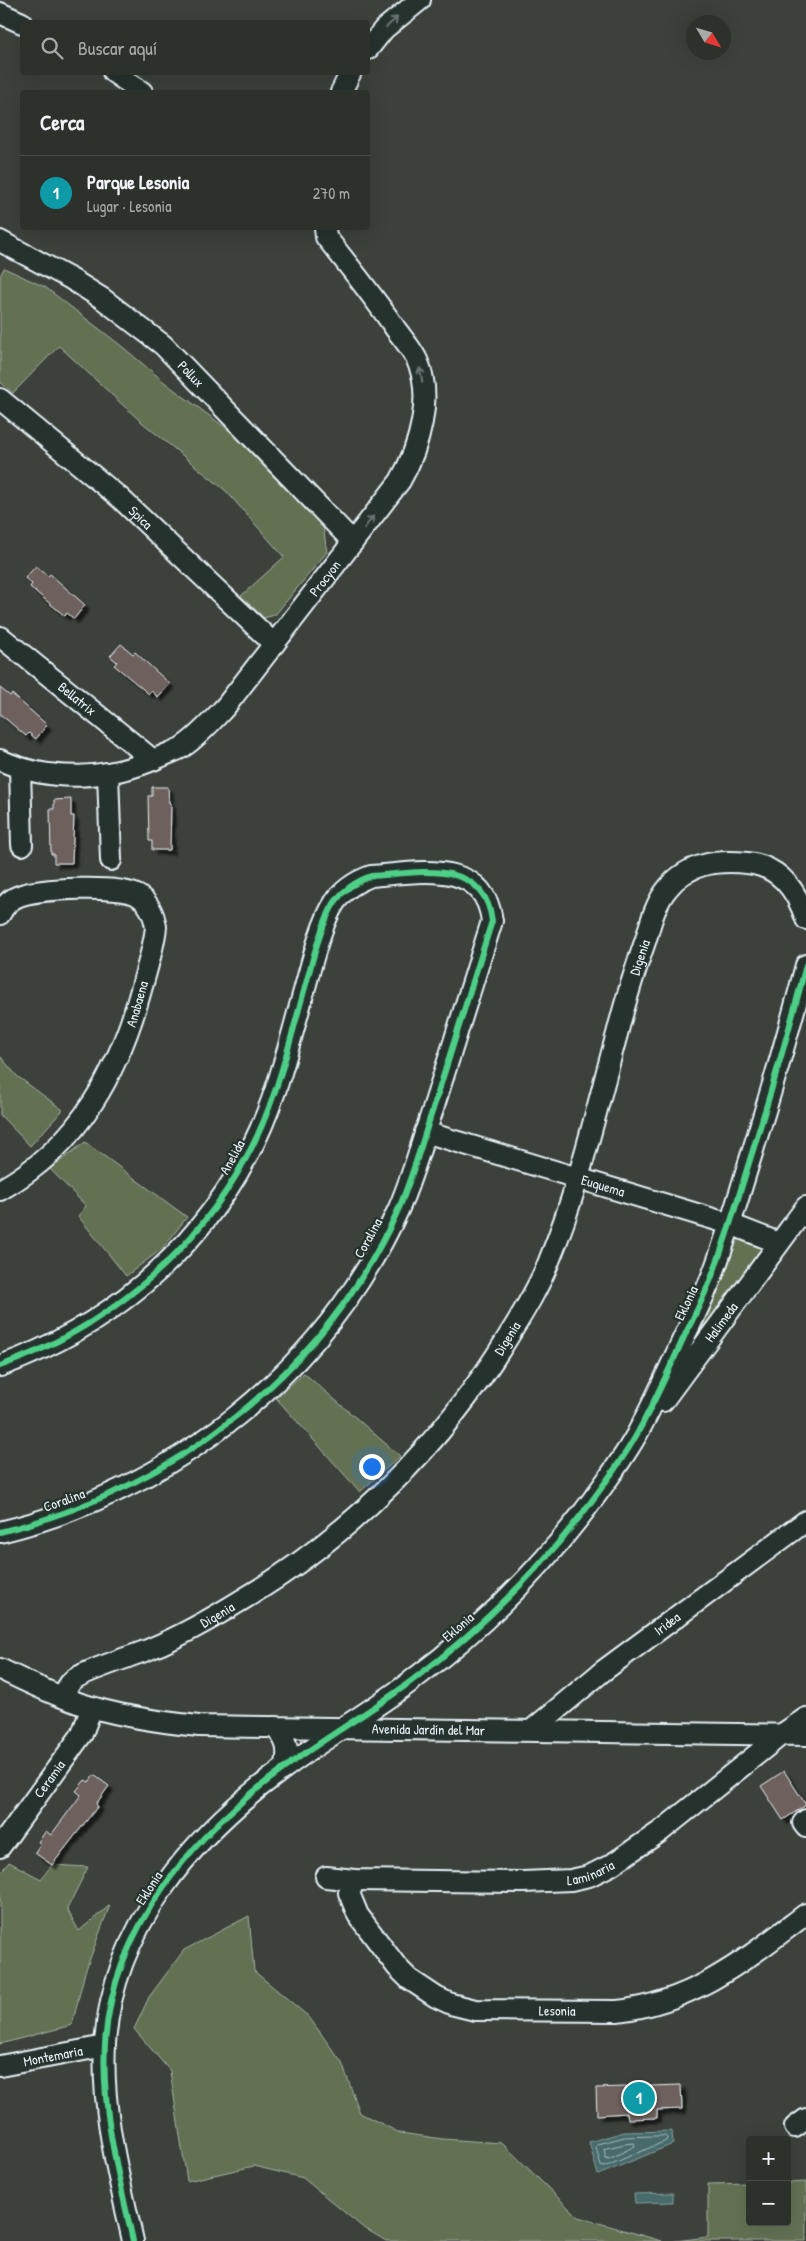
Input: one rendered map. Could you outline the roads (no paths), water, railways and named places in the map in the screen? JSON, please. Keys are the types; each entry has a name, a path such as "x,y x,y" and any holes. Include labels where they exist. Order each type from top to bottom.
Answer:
{"street":[{"path":"370,46 384,29 420,0"},
{"path":"0,13 20,22"},
{"path":"117,75 139,90"},
{"path":"342,90 350,75"},
{"name":"Procyon","path":"0,760 20,768 64,776 108,774 153,760 183,747 201,732 226,706 400,481 409,466 420,435 424,397 417,360 373,295 321,231"},
{"name":"Pollux","path":"0,242 79,284 126,316 163,345 353,542"},
{"name":"Spica","path":"0,399 120,498 274,644"},
{"name":"Bellatrix","path":"1,637 153,760"},
{"path":"20,768 22,845"},
{"path":"108,774 112,860"},
{"name":"Digenia","path":"62,1697 73,1679 155,1647 211,1618 280,1576 346,1526 406,1469 461,1405 509,1336 549,1262 578,1177 629,986 662,896 677,878 702,865 718,862 763,865 776,873 790,887 801,904 806,918"},
{"name":"Coralina","path":"0,1532 56,1516 89,1504 153,1474 212,1436 265,1392 316,1339 361,1277 398,1210 413,1174 492,921 490,910 482,891 474,883 459,875 451,873 418,873 371,876"},
{"name":"Anelida","path":"0,1366 39,1351 69,1336 125,1300 174,1256 214,1210 246,1158 272,1103 310,966 330,910 350,886 371,876"},
{"name":"Anabaena","path":"0,914 6,905 18,896 40,891 109,890 128,892 145,901 154,917 156,927 130,1027 105,1084 83,1116 63,1140 25,1174 0,1190"},
{"name":"Eklonia","path":"133,2241 113,2154 106,2086 105,2046 113,1998 122,1966 148,1910 176,1870 213,1827 238,1803 285,1767 415,1679 492,1613 531,1573 584,1511 636,1436 710,1281 730,1224 786,1042 806,965"},
{"name":"Euquema","path":"425,1132 730,1224 779,1243"},
{"name":"Halimeda","path":"636,1436 682,1377 806,1207"},
{"name":"Iridea","path":"532,1730 603,1671 806,1521"},
{"name":"Avenida Jardín del Mar","path":"0,1669 62,1697 92,1707 175,1724 199,1726 806,1735"},
{"name":"Ceramia","path":"0,1846 82,1734 92,1707"},
{"name":"Laminaria","path":"326,1876 355,1880 540,1882 571,1880 589,1876 611,1865 661,1831 781,1735 806,1718"},
{"path":"274,1727 281,1733 287,1747 285,1767"},
{"path":"806,1820 804,1823 806,1827"},
{"name":"Lesonia","path":"355,1880 349,1892 358,1915 397,1967 416,1984 436,1997 452,2004 476,2010 617,2011 640,2008 670,2000 696,1989 749,1957 806,1914"},
{"name":"Montemaria","path":"0,2066 105,2046"}],"water":[{"path":"672,2131 673,2144 598,2175 589,2142 624,2132"},
{"path":"673,2193 673,2202 635,2203 634,2194"}],"place":[{"name":"Parque Lesonia","path":"639,2098"}]}
